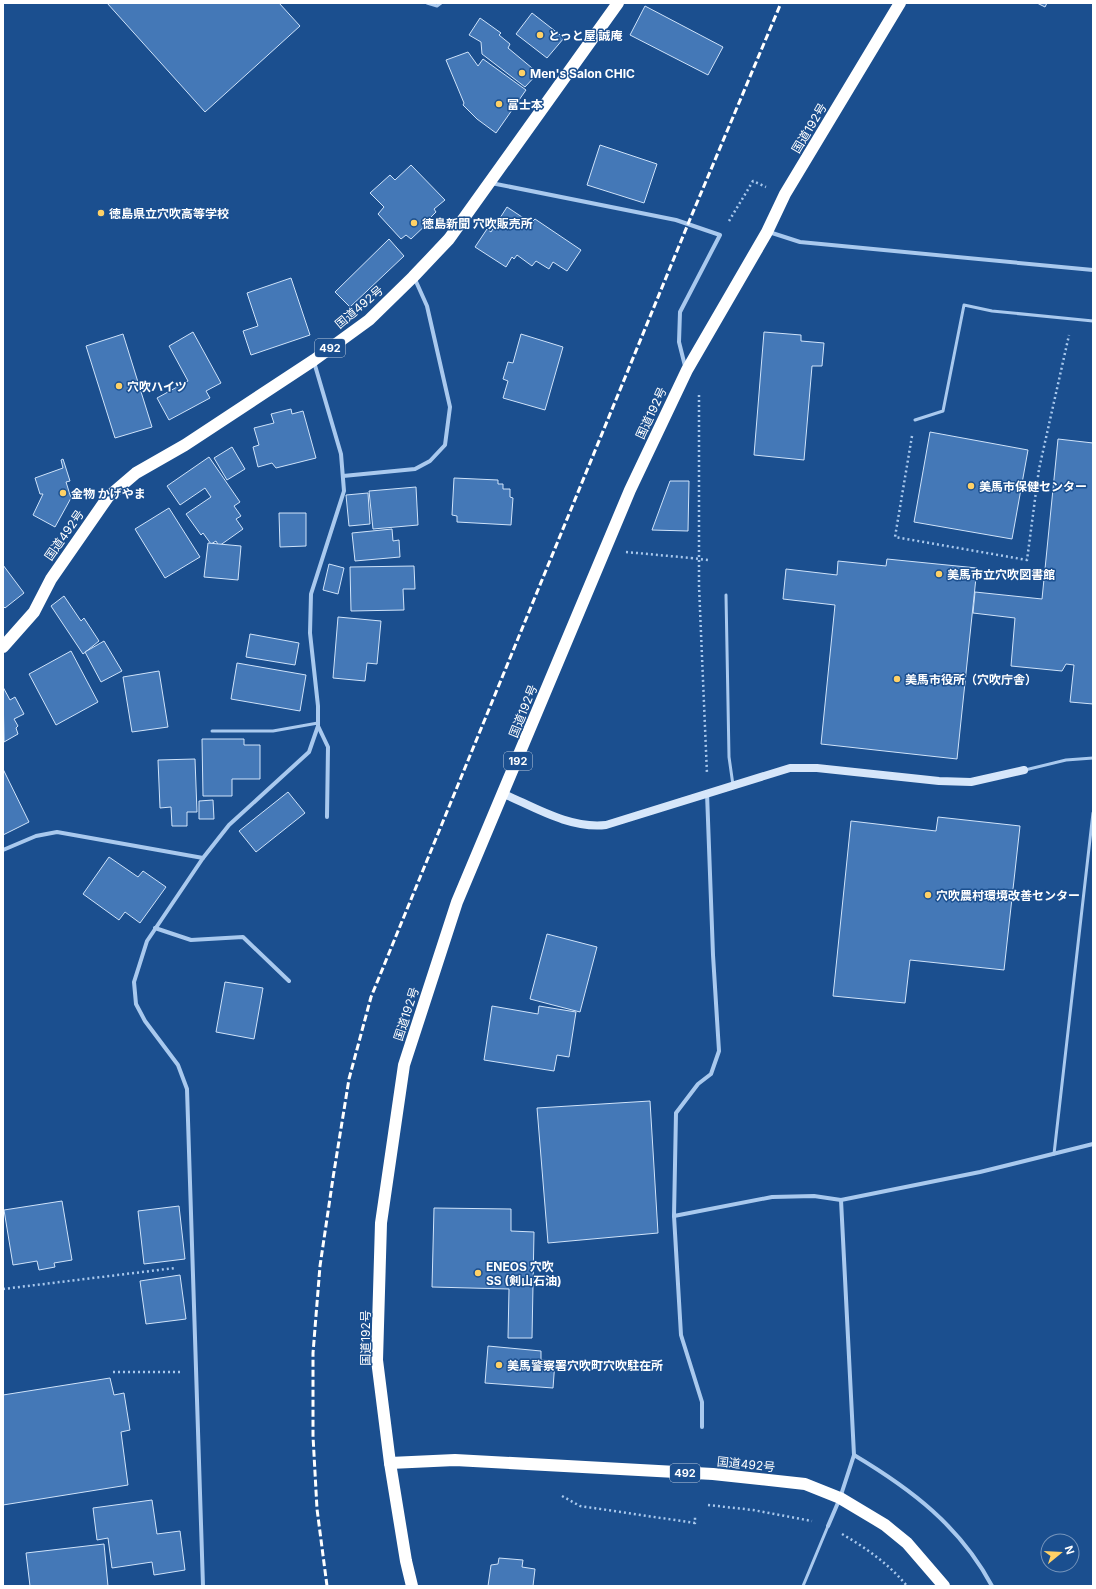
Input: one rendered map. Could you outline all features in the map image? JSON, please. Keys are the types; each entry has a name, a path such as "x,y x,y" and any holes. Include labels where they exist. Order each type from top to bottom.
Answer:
{"highway":[{"name":"国道492号","path":"3,647 34,612 51,579 108,497 136,473 185,445 314,360 369,320 414,277 449,239 618,3"},
{"name":"国道192号","path":"412,1586 406,1561 390,1463 377,1360 381,1222 404,1065 457,902 504,794 630,490 687,370 767,232 785,194 900,3"},
{"name":"国道492号","path":"390,1463 455,1460 713,1474 805,1484 840,1498 879,1521 907,1543 944,1586"}],"street":[{"path":"490,183 676,220 720,235 680,312 679,342 687,370"},
{"path":"767,232 800,242 1093,270"},
{"path":"343,476 415,469 430,462 445,445 450,407 427,306 414,277"},
{"path":"203,1586 194,1266 187,1089 178,1065 145,1021 136,1004 134,982 147,941 203,858 229,825 309,752 318,725 318,706 310,633 312,594 344,491 341,454 314,360"},
{"path":"318,725 328,747 327,817"},
{"path":"504,794 559,818 593,827 606,825 790,768 817,768 939,781 971,782 1024,770"},
{"path":"702,1427 702,1402 681,1335 674,1216 676,1113 698,1084 711,1074 719,1051 713,955 708,793"},
{"path":"3,850 36,836 57,832 203,858"},
{"path":"155,928 191,940 243,937 289,981"},
{"path":"674,1216 772,1197 814,1196 841,1200 980,1172 1093,1144"},
{"path":"828,1526 840,1498 854,1455 841,1200"},
{"path":"854,1455 910,1491 942,1518 965,1545 992,1586"}],"lane":[{"path":"427,3 437,6 441,3"},
{"path":"915,420 943,411 964,305 992,311 1093,322"},
{"path":"726,594 729,757 733,785"},
{"path":"212,731 273,731 318,725"},
{"path":"1024,770 1066,760 1093,758"},
{"path":"1054,1154 1093,814"},
{"path":"803,1586 828,1526"}],"path":[{"path":"720,235 753,181"},
{"path":"915,420 895,537 1027,560 1040,469 1072,319"},
{"path":"699,388 698,586 708,793"},
{"path":"605,550 708,560"},
{"path":"3,1289 194,1266"},
{"path":"114,1372 197,1373"},
{"path":"562,1496 580,1506 603,1510 695,1523 695,1516"},
{"path":"708,1505 792,1516 828,1526 868,1549 900,1577 907,1586"}],"building":[{"path":"107,3 279,3 300,26 205,112"},
{"path":"1037,3 1047,3 1045,7"},
{"path":"645,6 723,47 708,75 630,35"},
{"path":"532,13 564,38 547,58 516,34"},
{"path":"480,18 501,33 499,35 510,44 508,48 538,73 525,87 482,54 481,42 469,35"},
{"path":"468,52 478,66 483,59 526,90 496,133 477,119 463,105 464,103 446,60"},
{"path":"600,145 657,164 644,203 587,185"},
{"path":"411,165 445,200 434,209 436,212 429,219 431,220 411,239 406,235 401,239 378,214 384,207 370,193 390,175 395,180"},
{"path":"507,207 531,223 535,219 581,250 567,271 553,262 549,269 536,261 532,266 517,255 514,259 512,257 506,267 475,247 487,229 491,232"},
{"path":"389,239 404,256 350,307 335,292"},
{"path":"291,278 310,335 251,355 243,331 258,326 247,293"},
{"path":"193,332 221,383 206,391 210,398 169,420 157,398 188,381 169,346"},
{"path":"764,332 801,335 801,341 824,343 822,366 812,366 804,460 754,455"},
{"name":"穴吹ハイツ","path":"123,334 152,427 115,438 86,346"},
{"path":"521,334 563,347 545,410 503,398 508,381 503,379 508,362 513,363"},
{"path":"291,409 292,414 303,411 316,458 276,468 272,463 258,467 253,447 259,445 254,428 274,423 271,414"},
{"name":"美馬市保健センター","path":"930,432 1028,450 1012,539 914,522"},
{"path":"1058,439 1093,443 1093,704 1070,702 1074,665 1066,664 1062,671 1011,666 1015,618 973,613 975,592 1042,599"},
{"path":"232,447 245,469 227,480 214,458"},
{"path":"209,457 240,502 234,506 241,516 236,519 243,529 219,546 216,541 211,544 203,533 201,535 186,514 211,497 205,488 180,505 167,486"},
{"path":"63,459 70,481 66,482 71,498 55,527 33,515 43,494 40,494 35,478 63,468 61,460"},
{"path":"454,478 498,480 498,484 503,484 503,489 510,489 510,497 513,498 511,525 457,522 457,516 452,515"},
{"path":"670,481 689,481 688,531 652,530"},
{"path":"416,487 418,525 373,529 369,491"},
{"path":"368,493 370,524 349,526 346,495"},
{"path":"169,508 200,557 165,578 135,529"},
{"path":"279,513 306,513 306,546 280,547"},
{"path":"392,529 393,541 399,540 400,557 355,561 352,533"},
{"path":"208,543 241,546 238,580 204,577"},
{"name":"美馬市役所（穴吹庁舎）","path":"887,559 977,568 957,759 821,744 835,605 783,599 786,569 837,575 838,561 886,566"},
{"path":"329,564 344,568 338,594 323,590"},
{"path":"3,565 24,593 5,608 3,606"},
{"path":"414,566 415,589 403,589 404,610 351,611 350,567"},
{"path":"64,596 81,621 84,618 99,641 83,654 51,606"},
{"path":"338,617 381,621 377,664 367,663 365,681 333,678"},
{"path":"250,634 299,643 295,665 246,657"},
{"path":"104,641 122,671 101,682 85,652"},
{"path":"71,651 98,702 56,725 29,674"},
{"path":"237,663 306,675 300,711 231,699"},
{"path":"159,671 168,727 132,732 123,677"},
{"path":"3,687 10,700 15,697 24,714 14,719 18,726 16,728 18,734 4,742"},
{"path":"202,739 244,739 244,745 260,745 260,779 232,779 232,796 203,796"},
{"path":"195,759 197,812 187,812 187,826 172,826 171,807 160,808 158,760"},
{"path":"3,769 29,822 3,835"},
{"path":"288,792 305,813 256,852 239,831"},
{"path":"213,800 214,819 199,819 199,801"},
{"name":"穴吹農村環境改善センター","path":"938,817 1020,826 1004,970 910,960 905,1003 833,996 851,821 936,831"},
{"path":"109,857 138,877 143,871 166,887 140,923 125,912 119,920 83,894"},
{"path":"547,934 597,947 580,1012 530,999"},
{"path":"225,982 263,988 254,1039 216,1032"},
{"path":"492,1006 538,1014 539,1006 576,1012 569,1057 557,1055 554,1071 484,1060"},
{"path":"650,1101 658,1233 548,1243 537,1108"},
{"path":"62,1201 72,1260 54,1263 55,1267 39,1270 37,1261 13,1265 4,1210"},
{"path":"179,1206 185,1259 144,1264 138,1211"},
{"path":"434,1208 511,1209 511,1231 534,1232 532,1338 508,1338 509,1289 432,1287"},
{"path":"180,1275 186,1319 146,1324 140,1281"},
{"path":"488,1346 541,1351 541,1360 555,1361 553,1388 485,1383"},
{"path":"110,1378 114,1395 124,1393 130,1430 121,1432 128,1485 3,1505 3,1395"},
{"path":"152,1500 157,1534 180,1531 185,1570 154,1575 152,1562 112,1568 108,1538 97,1540 93,1508"},
{"path":"104,1544 108,1586 30,1586 26,1553"},
{"path":"499,1558 523,1560 522,1567 535,1569 533,1586 488,1586 491,1565 498,1564"}],"railway":[{"path":"327,1586 317,1509 313,1436 313,1353 320,1266 349,1079 371,997 688,224 781,3"}],"place":[{"name":"とっと屋 誠庵","path":"540,35"},
{"name":"Men's Salon CHIC","path":"522,73"},
{"name":"富士本","path":"499,104"},
{"name":"徳島県立穴吹高等学校","path":"101,213"},
{"name":"徳島新聞 穴吹販売所","path":"414,223"},
{"name":"穴吹ハイツ","path":"119,386"},
{"name":"美馬市保健センター","path":"971,486"},
{"name":"金物 かげやま","path":"63,493"},
{"name":"美馬市立穴吹図書館","path":"939,574"},
{"name":"美馬市役所（穴吹庁舎）","path":"897,679"},
{"name":"穴吹農村環境改善センター","path":"928,895"},
{"name":"ENEOS 穴吹 SS (剣山石油)","path":"478,1273"},
{"name":"美馬警察署穴吹町穴吹駐在所","path":"499,1365"}]}
